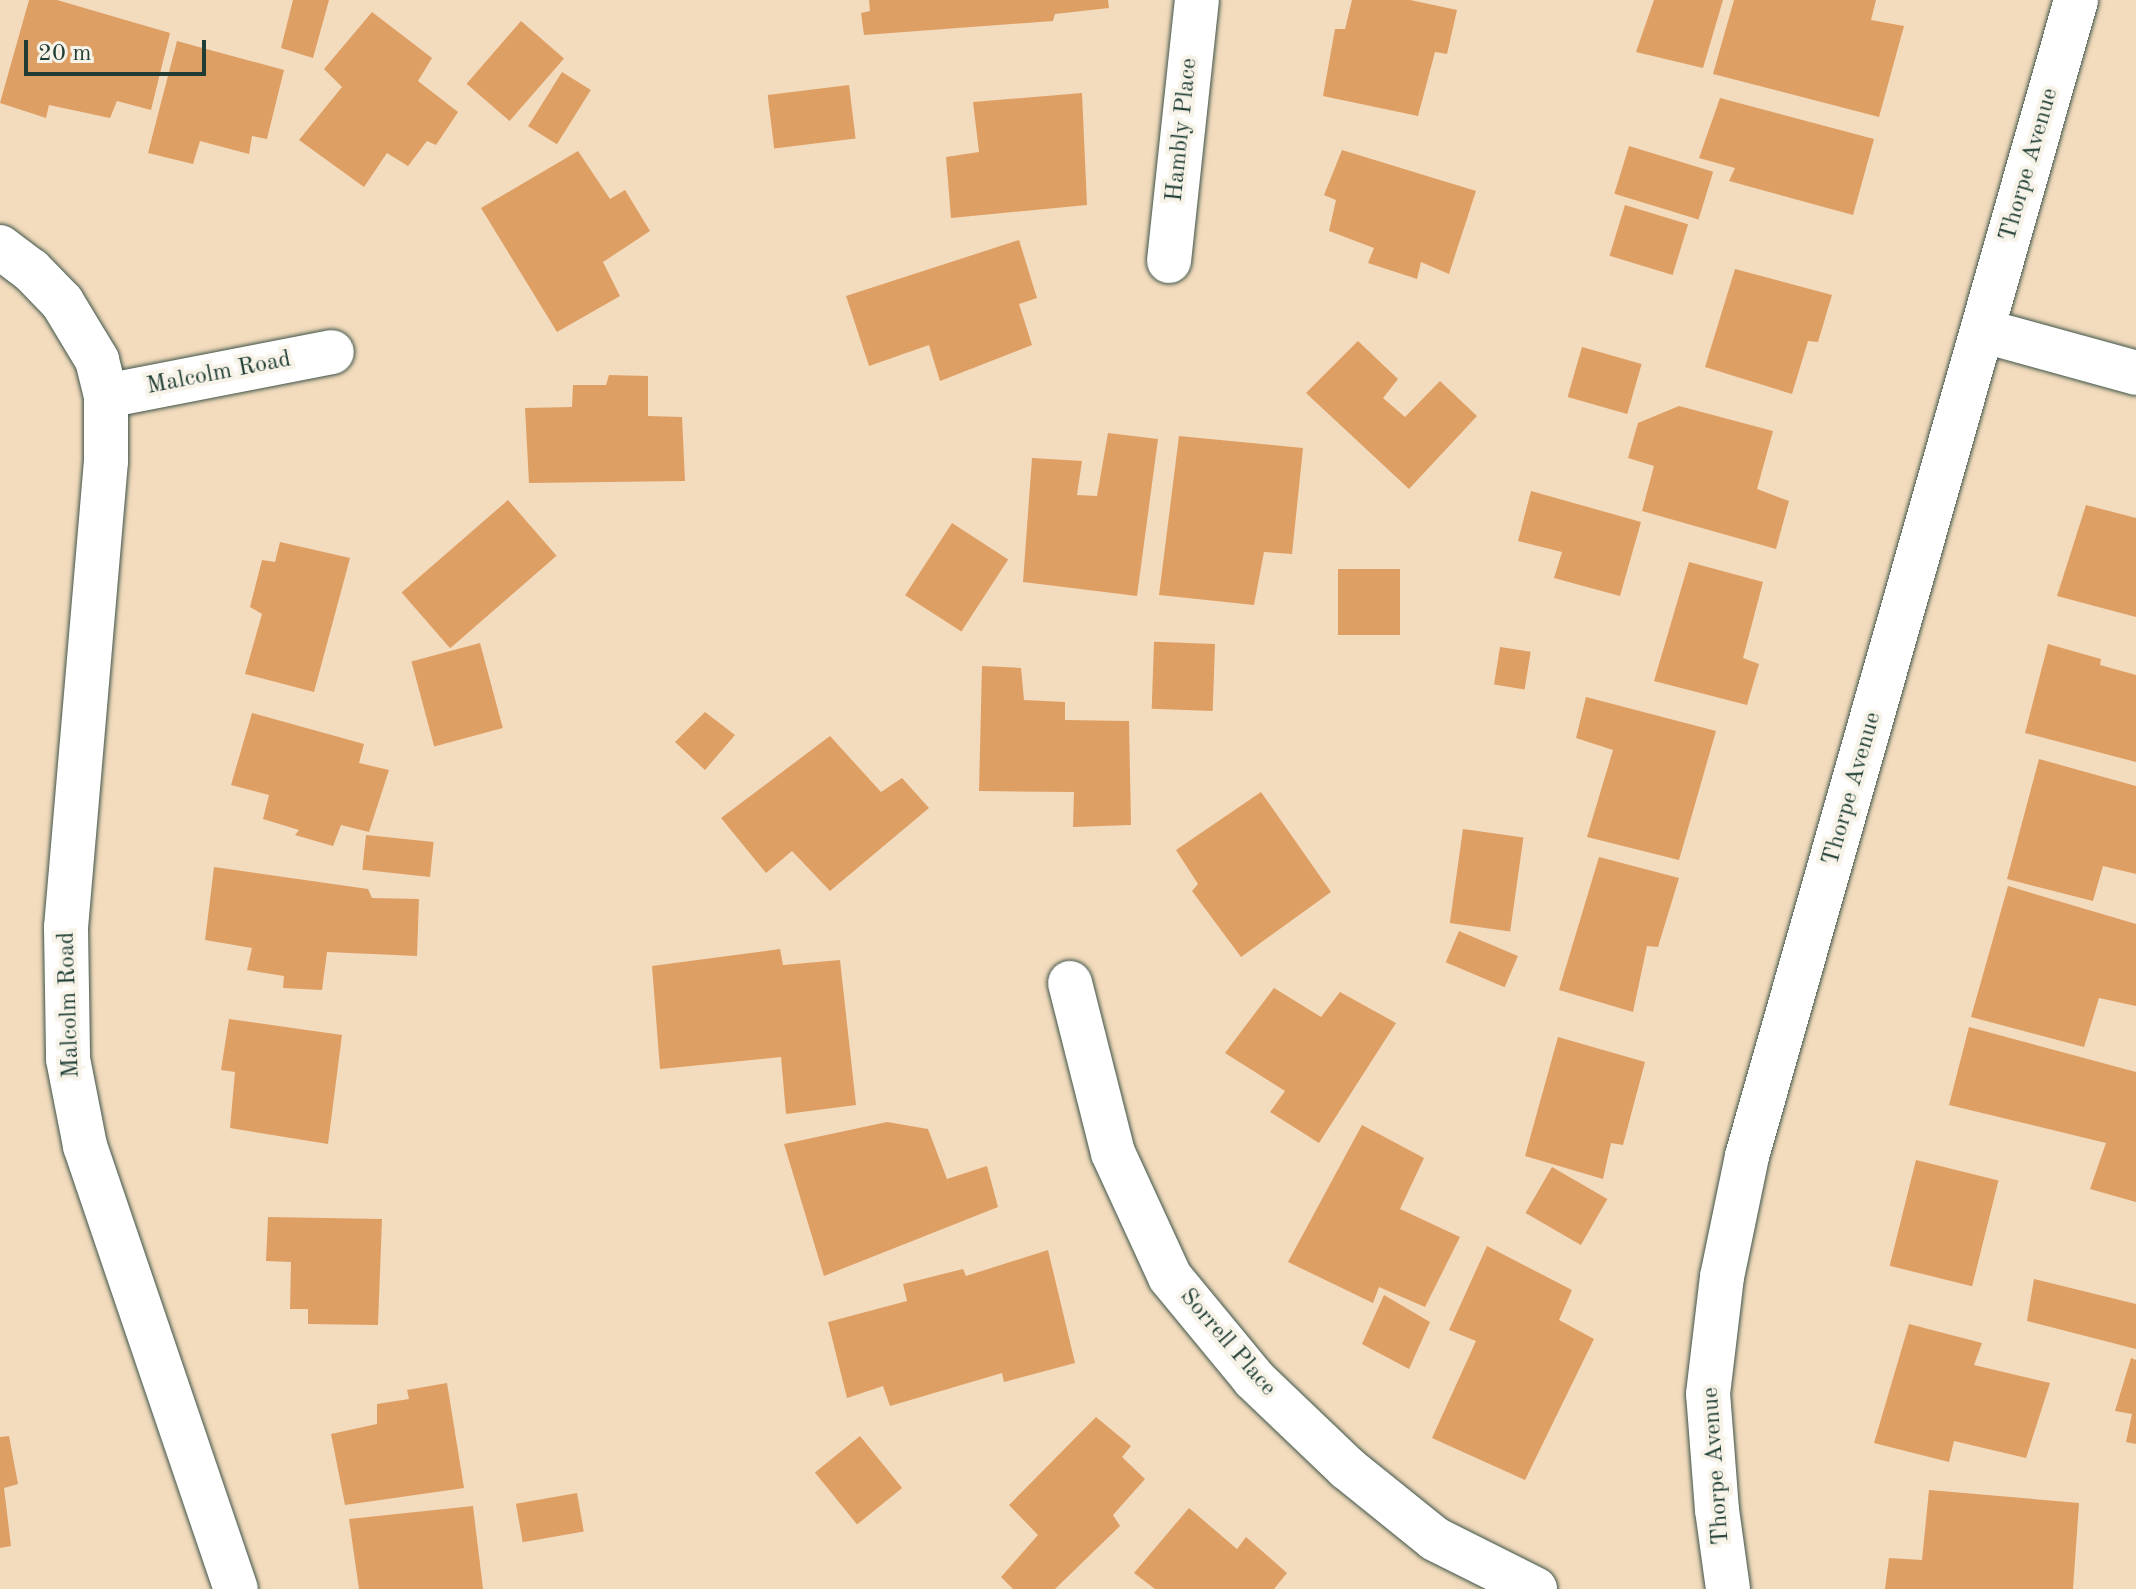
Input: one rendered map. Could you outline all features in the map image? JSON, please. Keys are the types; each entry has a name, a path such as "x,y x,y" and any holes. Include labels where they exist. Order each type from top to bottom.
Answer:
{"street":[{"name":"Hambly Place","path":"1169,261 1197,0"},
{"name":"Thorpe Avenue","path":"1728,1589 1708,1394 1722,1277 1747,1156 2076,0"},
{"name":"Malcolm Road","path":"0,247 48,286 68,311 97,360 106,396 106,461 66,927 68,1059 85,1146 236,1589"},
{"path":"1984,331 2136,373"},
{"name":"Malcolm Road","path":"106,396 332,352"},
{"name":"Sorrell Place","path":"1070,983 1113,1153 1170,1277 1254,1379 1347,1468 1435,1539 1535,1589"}],"building":[{"path":"29,0 57,0 170,33 151,110 117,101 110,118 49,105 46,118 0,103"},
{"path":"293,0 329,0 313,58 281,48"},
{"path":"869,0 1108,0 1109,8 1055,14 1053,21 864,35 861,13 870,11"},
{"path":"1352,0 1410,0 1457,10 1447,54 1435,52 1418,116 1323,96 1335,29 1345,29"},
{"path":"1654,0 1723,0 1703,68 1636,52"},
{"path":"1734,0 1876,0 1871,20 1904,26 1879,117 1713,74"},
{"path":"372,12 432,58 418,81 458,112 436,145 427,141 408,166 387,153 364,187 299,140 342,87 324,69"},
{"path":"521,21 564,58 510,121 467,84"},
{"path":"177,41 284,70 267,139 252,136 249,154 200,141 193,164 148,153"},
{"path":"562,72 591,90 557,144 528,126"},
{"path":"849,85 856,139 774,149 768,95"},
{"path":"1082,93 1087,205 951,218 946,157 979,152 973,102"},
{"path":"1720,98 1874,139 1853,215 1729,181 1735,168 1699,158"},
{"path":"1629,146 1713,172 1699,220 1614,194"},
{"path":"1342,150 1476,191 1449,274 1421,262 1417,279 1368,263 1374,248 1329,231 1336,200 1324,195"},
{"path":"578,151 610,199 625,190 650,231 603,262 620,296 557,332 481,208"},
{"path":"1625,205 1688,224 1673,275 1610,256"},
{"path":"1019,240 1037,298 1019,304 1032,345 940,381 929,345 869,366 846,296"},
{"path":"1735,269 1832,295 1818,342 1808,341 1792,394 1705,367"},
{"path":"1358,341 1398,379 1383,398 1405,417 1440,381 1477,416 1409,489 1306,393"},
{"path":"1582,347 1642,364 1627,414 1568,397"},
{"path":"609,375 648,376 648,416 682,417 685,481 529,483 525,408 572,407 573,385 606,385"},
{"path":"1679,406 1773,431 1757,489 1789,501 1776,549 1642,511 1654,466 1628,458 1638,423"},
{"path":"1108,433 1158,439 1137,596 1023,582 1032,458 1082,461 1077,495 1097,496"},
{"path":"1179,436 1303,448 1292,554 1264,552 1254,605 1159,595"},
{"path":"1531,491 1641,522 1620,596 1554,578 1562,552 1518,541"},
{"path":"508,500 557,556 450,648 402,593"},
{"path":"2086,505 2136,518 2136,617 2057,596"},
{"path":"952,523 1008,559 961,632 905,595"},
{"path":"280,542 350,558 314,692 245,674 262,614 250,607 262,560 275,562"},
{"path":"1689,562 1763,582 1743,658 1759,664 1747,705 1654,681"},
{"path":"1338,569 1400,569 1400,635 1338,635"},
{"path":"1154,642 1215,644 1213,711 1152,709"},
{"path":"480,643 503,728 434,746 411,661"},
{"path":"2048,644 2101,659 2100,665 2136,675 2136,762 2025,733"},
{"path":"1500,647 1531,652 1525,689 1494,685"},
{"path":"982,666 1021,668 1024,700 1065,702 1065,720 1129,721 1131,825 1073,827 1074,792 979,791"},
{"path":"1586,697 1716,731 1679,860 1587,837 1613,750 1576,738"},
{"path":"705,712 735,735 705,770 675,742"},
{"path":"252,713 364,744 359,763 389,770 369,832 341,825 333,846 295,835 299,830 263,819 269,795 231,785"},
{"path":"830,736 881,792 902,778 929,808 830,891 792,851 766,873 721,818"},
{"path":"2039,759 2136,786 2136,874 2103,866 2093,901 2007,879"},
{"path":"1261,792 1331,892 1241,957 1192,891 1198,884 1176,850"},
{"path":"1463,829 1523,837 1510,932 1450,923"},
{"path":"366,835 434,842 430,877 362,870"},
{"path":"1599,857 1679,878 1658,947 1647,946 1633,1012 1559,990"},
{"path":"214,867 368,889 372,898 419,899 417,956 327,952 322,990 283,988 284,976 247,970 252,948 205,940"},
{"path":"2008,886 2136,924 2136,1006 2099,998 2084,1047 1971,1017"},
{"path":"1459,931 1518,956 1505,987 1446,962"},
{"path":"780,949 783,965 840,960 856,1105 786,1114 781,1057 660,1069 652,966"},
{"path":"1274,988 1321,1017 1340,992 1396,1023 1319,1143 1270,1112 1285,1091 1225,1053"},
{"path":"229,1019 342,1035 328,1144 230,1128 235,1072 221,1070"},
{"path":"1969,1027 2136,1072 2136,1202 2090,1189 2106,1143 1949,1105"},
{"path":"1558,1037 1645,1062 1623,1145 1611,1143 1603,1179 1525,1156"},
{"path":"887,1122 928,1129 947,1179 987,1166 998,1207 824,1276 784,1144"},
{"path":"1362,1125 1424,1158 1400,1209 1460,1237 1425,1307 1379,1287 1373,1303 1288,1262"},
{"path":"1916,1160 1998,1181 1972,1286 1890,1266"},
{"path":"1552,1167 1607,1199 1581,1245 1526,1213"},
{"path":"268,1217 382,1219 378,1325 308,1324 308,1309 290,1309 291,1262 266,1261"},
{"path":"1487,1246 1572,1290 1559,1320 1594,1339 1525,1480 1432,1438 1476,1341 1449,1330"},
{"path":"1048,1250 1075,1363 1004,1382 1002,1373 890,1406 883,1386 847,1398 828,1322 907,1301 903,1284 963,1269 966,1276"},
{"path":"2034,1279 2136,1304 2136,1349 2027,1321"},
{"path":"1384,1295 1430,1322 1409,1369 1362,1344"},
{"path":"1909,1324 1982,1343 1974,1365 2050,1383 2026,1458 1954,1441 1949,1462 1874,1443"},
{"path":"2131,1358 2136,1360 2136,1444 2126,1442 2132,1414 2115,1411"},
{"path":"447,1383 464,1488 345,1505 331,1434 377,1424 377,1404 409,1399 407,1390"},
{"path":"1096,1417 1131,1446 1122,1457 1145,1479 1113,1515 1120,1526 1055,1589 1013,1589 1001,1577 1038,1535 1009,1505"},
{"path":"9,1436 18,1484 4,1488 11,1546 0,1548 0,1437"},
{"path":"860,1436 902,1488 857,1525 815,1473"},
{"path":"1929,1490 2079,1503 2073,1589 1885,1589 1889,1558 1922,1560"},
{"path":"577,1493 584,1531 523,1542 516,1504"},
{"path":"473,1506 483,1589 359,1589 349,1519"},
{"path":"1189,1508 1237,1549 1246,1537 1287,1573 1274,1589 1155,1589 1134,1573"}]}
